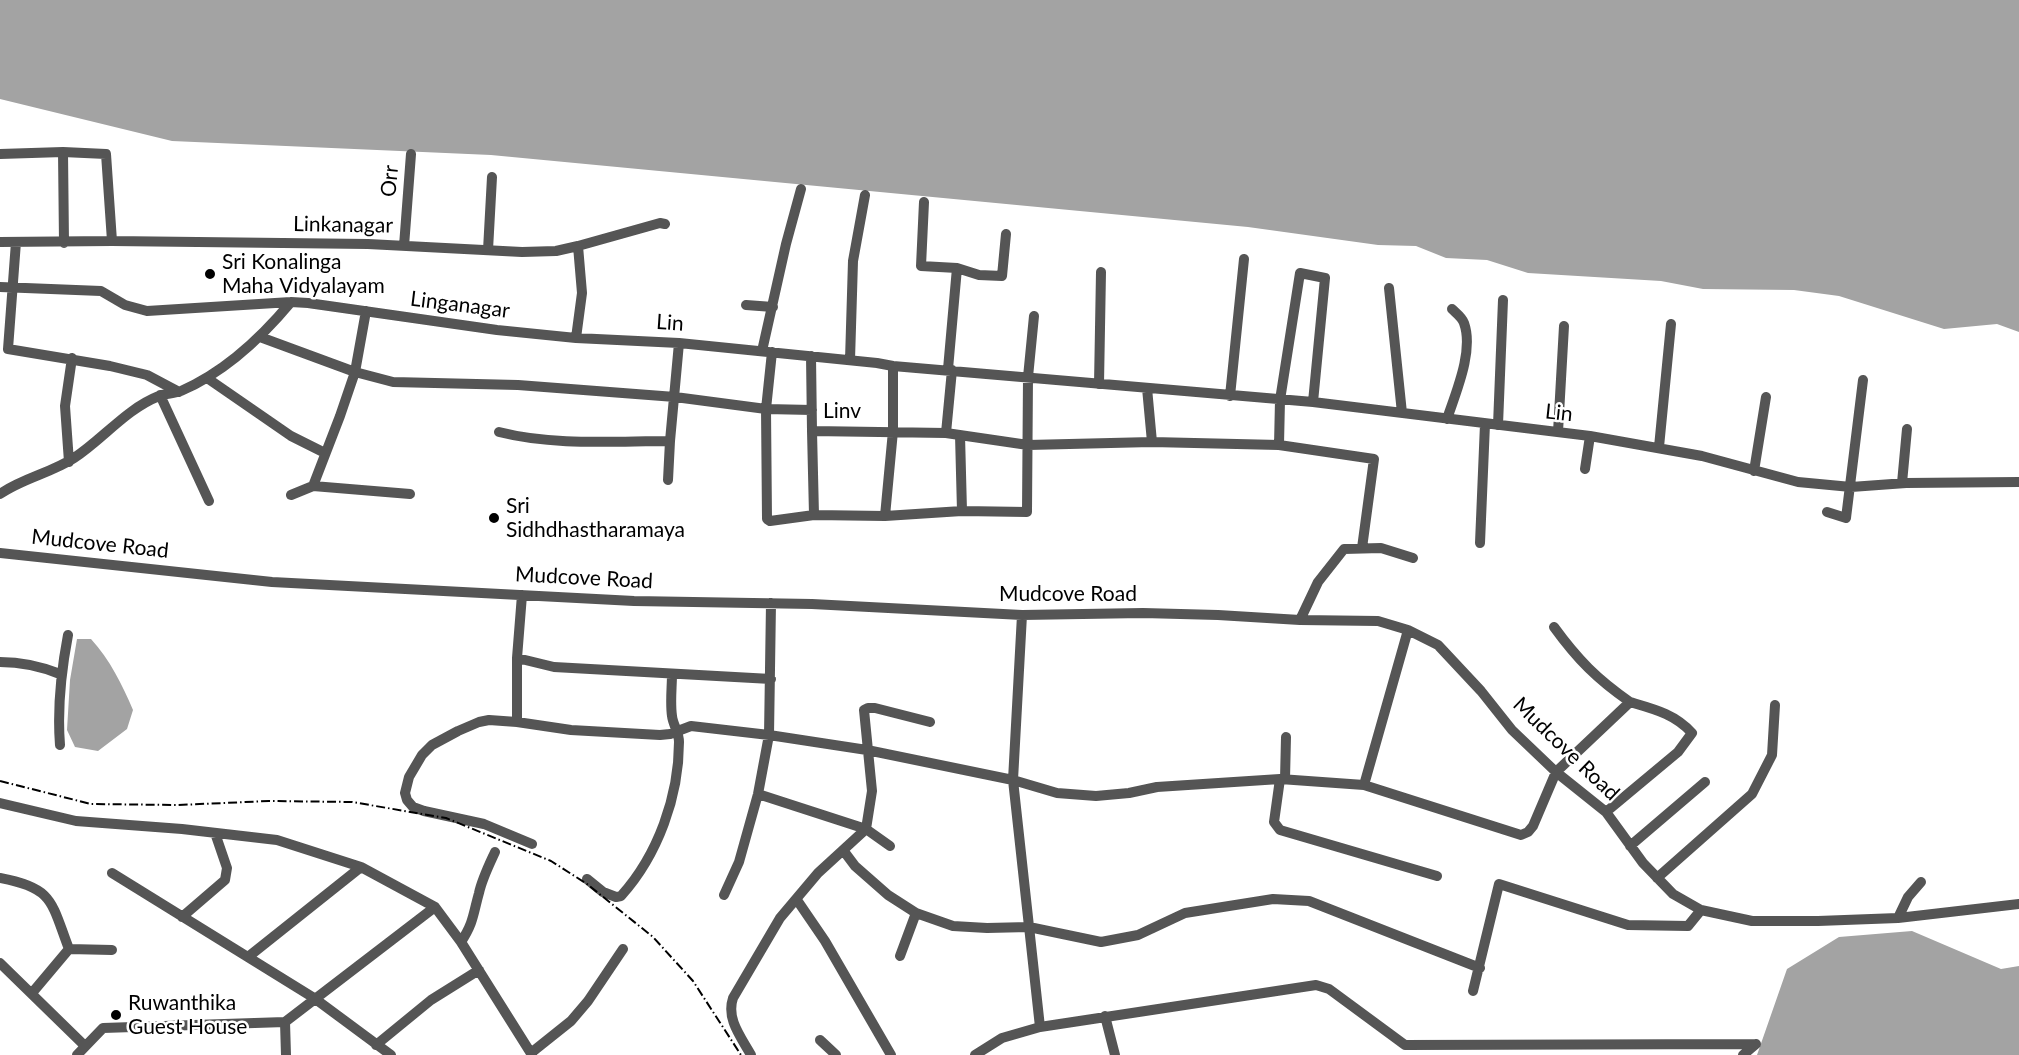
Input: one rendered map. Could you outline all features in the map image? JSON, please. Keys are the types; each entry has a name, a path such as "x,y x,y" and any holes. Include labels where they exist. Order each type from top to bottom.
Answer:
{"street":[{"path":"63,152 64,243"},
{"path":"0,154 63,152 106,154 112,241"},
{"name":"Orr","path":"404,246 411,154"},
{"path":"488,250 492,177"},
{"path":"801,189 786,244 767,352 767,520 814,515 885,516 962,512 1027,512 1028,377 1034,316"},
{"path":"850,360 853,261 865,195"},
{"path":"924,202 921,266 957,268 979,275 1002,276 1006,234"},
{"name":"Linkanagar","path":"0,242 368,244 556,251 660,223 665,224"},
{"path":"16,243 13,287 4,349 72,358 147,375 179,392"},
{"path":"576,338 582,293 578,246"},
{"path":"1230,396 1244,259"},
{"path":"957,268 946,433 1028,445 1152,442 1279,444 1374,459 1362,548"},
{"path":"1099,384 1101,272"},
{"path":"1279,444 1280,400 1300,273 1325,278 1313,402"},
{"name":"Linganagar","path":"0,287 101,291 125,305 147,311 291,302 497,330 576,338"},
{"path":"1389,288 1402,413"},
{"path":"1498,425 1503,300"},
{"path":"0,494 14,485 69,462 129,413 160,395 179,392 207,378 260,337 291,302"},
{"path":"746,305 773,308"},
{"path":"1447,419 1463,370 1467,337 1464,320 1452,309"},
{"path":"313,486 355,372 366,311"},
{"path":"1659,447 1671,324"},
{"path":"1558,432 1564,326"},
{"path":"260,337 355,372 393,382 518,385 675,397 766,409 812,410"},
{"name":"Lin","path":"576,338 679,343 893,366 1313,402 1590,436 1659,447 1702,456 1797,482 1851,487 1902,483 2019,482"},
{"path":"668,480 679,343"},
{"name":"Linv","path":"811,356 812,430 946,433"},
{"path":"69,462 65,406 72,358"},
{"path":"885,516 893,431 893,366"},
{"path":"207,378 291,436 325,453"},
{"path":"1827,512 1846,518 1863,380"},
{"path":"1147,388 1152,442"},
{"path":"160,395 209,501"},
{"path":"1754,471 1766,398"},
{"path":"1480,543 1485,424"},
{"path":"1902,483 1907,429"},
{"path":"812,430 814,515"},
{"path":"500,432 524,438 670,441"},
{"path":"960,435 962,512"},
{"path":"1585,469 1590,436"},
{"path":"291,495 313,486 410,494"},
{"path":"1300,620 1318,582 1344,549 1381,548 1413,558"},
{"name":"Mudcove Road","path":"0,553 272,582 634,601 771,603 1022,615 1143,613 1378,621 1407,630 1438,645 1481,691 1512,730 1556,772 1606,812 1657,878 1673,894 1701,910 1752,921 1818,921 1898,918 2019,904"},
{"path":"517,722 517,658 522,595"},
{"path":"724,895 739,862 758,794 769,735 771,603"},
{"path":"1022,615 1014,780 1040,1027"},
{"path":"1554,627 1584,665 1600,681 1630,702 1667,714 1682,723 1692,733 1678,752 1606,812"},
{"path":"1364,785 1407,630"},
{"path":"60,745 57,713 60,674 68,635"},
{"path":"517,658 554,667 771,679"},
{"path":"0,662 21,662 60,674"},
{"path":"587,879 603,892 616,897 623,894 638,874 659,835 671,803 678,755 678,730 672,715 672,674"},
{"path":"532,844 484,824 413,807 405,793 408,777 416,763 432,745 468,726 489,720 571,730 660,735 670,734 691,726 867,750 1014,780 1057,793 1096,796 1129,793 1157,787 1283,779 1364,785 1521,835 1533,826 1556,772 1630,702"},
{"path":"1657,878 1752,794 1772,755 1774,705"},
{"path":"751,1055 732,1019 729,1007 733,998 759,950 780,918 818,873 866,829 872,790 864,710 868,708 930,722"},
{"path":"1286,737 1283,779 1274,822 1280,830 1437,876"},
{"path":"1630,846 1705,782"},
{"path":"758,794 866,829 890,846"},
{"path":"0,803 76,821 278,840 361,867 435,907 461,942 531,1054 571,1021 588,1001 623,949"},
{"path":"182,916 225,880 226,868 215,833"},
{"path":"843,850 855,866 888,895 916,914 953,926 1029,927 1101,942 1138,935 1185,914 1273,899 1309,901 1480,968"},
{"path":"461,942 476,912 478,894 495,852"},
{"path":"248,957 361,867"},
{"path":"112,873 314,998 388,1054"},
{"path":"0,878 26,883 43,892 53,908 69,949"},
{"path":"1898,918 1908,897 1921,882"},
{"path":"1473,991 1499,884 1628,925 1688,926 1701,910"},
{"path":"797,900 825,941 891,1055"},
{"path":"0,963 32,993 81,1051 103,1028 285,1022 435,907"},
{"path":"900,956 916,914"},
{"path":"69,949 112,950"},
{"path":"32,993 69,949"},
{"path":"376,1045 431,1000 479,970"},
{"path":"975,1055 1002,1038 1040,1027 1316,985 1329,989 1405,1050 1756,1044 1743,1055"},
{"path":"1105,1016 1115,1055"},
{"path":"285,1022 286,1055"},
{"path":"820,1040 836,1055"}],"shaded area":[{"path":"0,0 2019,0 2019,332 1997,324 1944,329 1839,296 1794,290 1703,289 1661,281 1528,273 1487,260 1446,258 1416,246 1378,245 1248,227 491,155 172,141 0,99"},
{"path":"77,639 91,639 98,647 115,673 133,710 127,729 98,751 75,747 67,730 70,680"},
{"path":"1912,931 2001,969 2019,966 2019,1055 1757,1055 1787,969 1839,937"}],"railway":[{"path":"0,781 91,804 352,802 446,818 551,861 587,884 653,937 693,981 741,1055"}],"place":[{"name":"Sri Konalinga Maha Vidyalayam","path":"210,274"},
{"name":"Sri Sidhdhastharamaya","path":"494,518"},
{"name":"Ruwanthika Guest House","path":"116,1015"}]}
